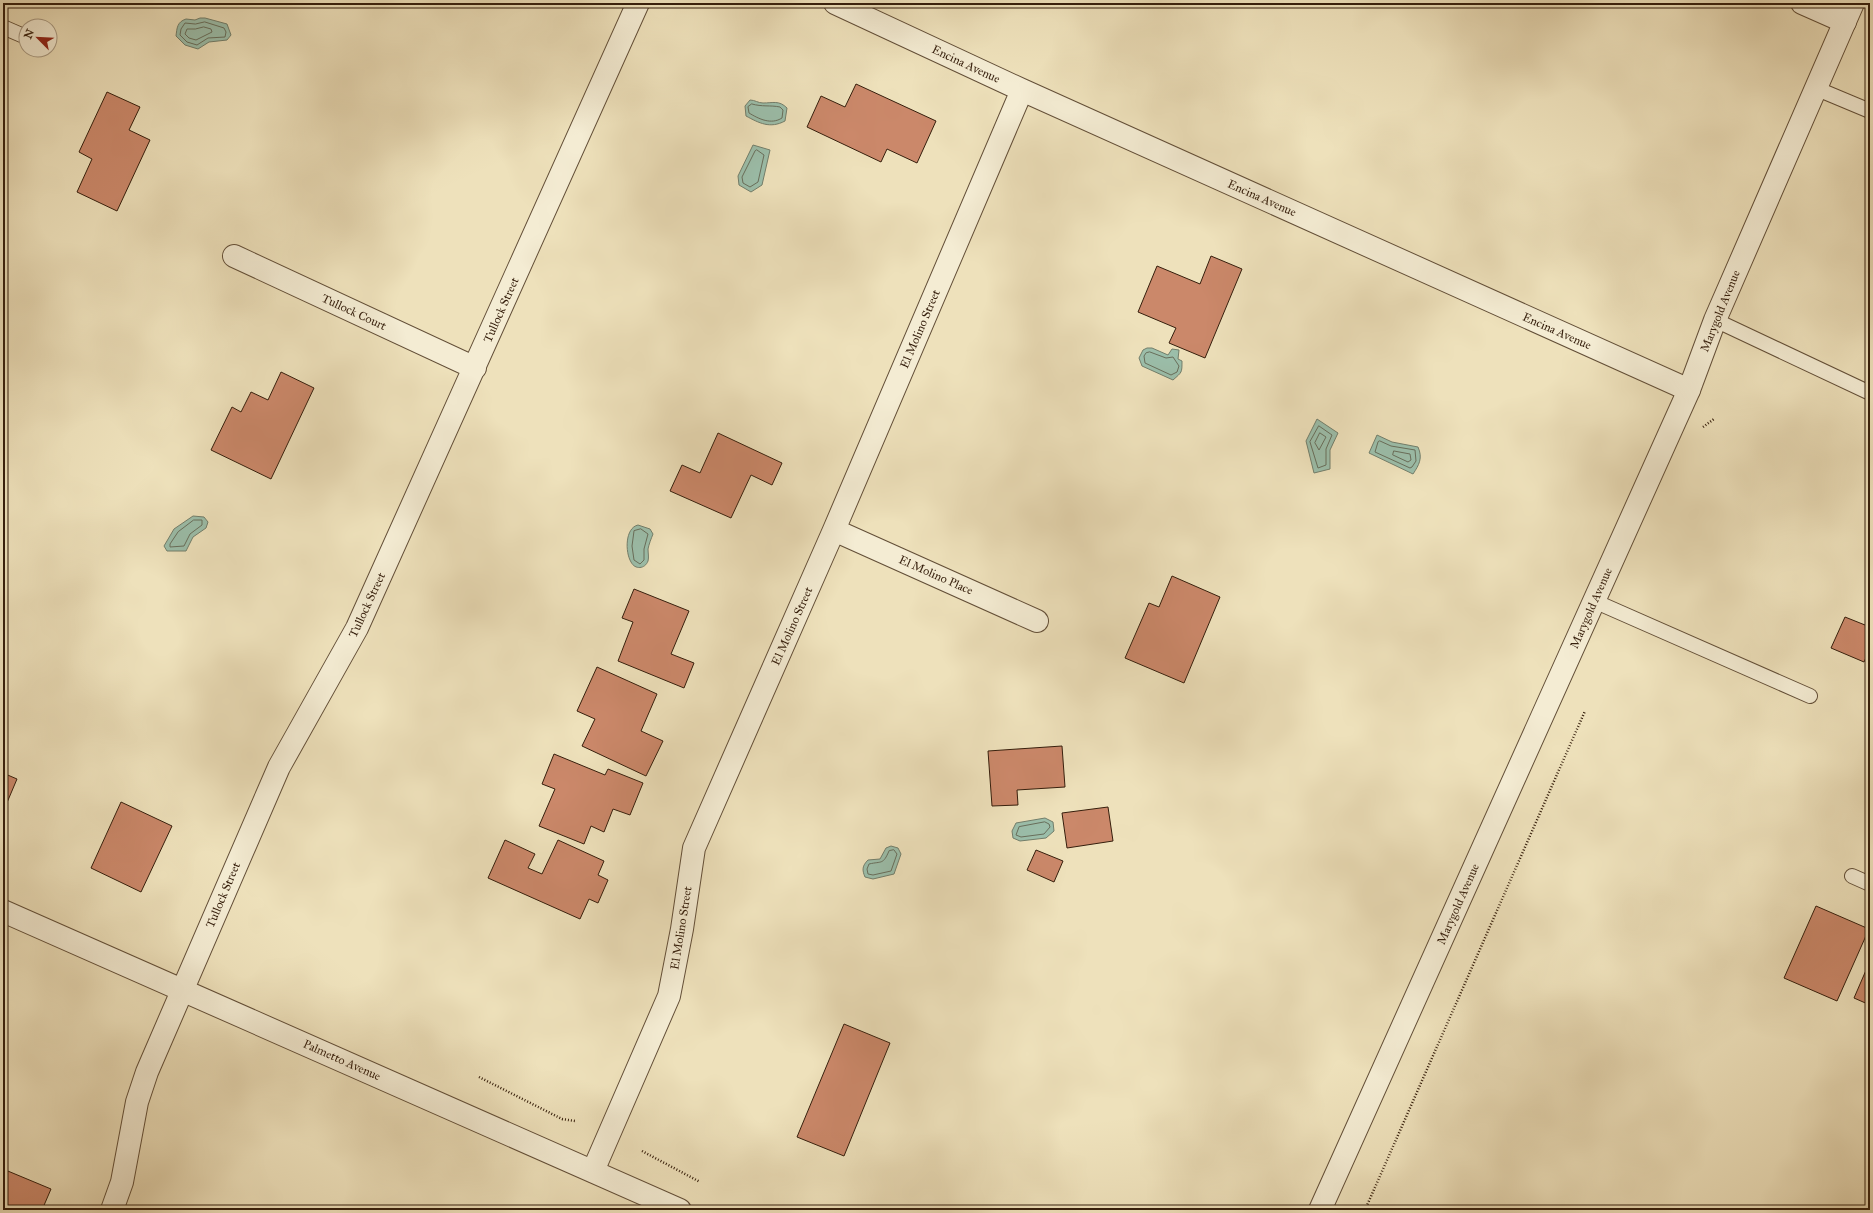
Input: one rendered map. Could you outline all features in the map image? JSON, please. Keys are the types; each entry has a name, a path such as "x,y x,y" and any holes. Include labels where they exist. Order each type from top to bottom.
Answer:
{"street":[{"name":"Tullock Street","path":"112,1210 126,1163 137,1102 147,1072 279,767 357,628 638,3"},
{"name":"Encina Avenue","path":"835,3 1022,90 1689,390"},
{"path":"1802,3 1849,12"},
{"name":"Marygold Avenue","path":"1320,1210 1689,390 1715,320 1849,12"},
{"name":"El Molino Street","path":"593,1171 669,996 682,929 694,848 834,530 1022,90"},
{"name":"Tullock Court","path":"234,256 475,368"},
{"name":"El Molino Place","path":"834,530 1036,621"},
{"name":"Palmetto Avenue","path":"3,911 680,1210"}],"lane":[{"path":"3,27 18,34"},
{"path":"1815,88 1870,111"},
{"path":"1715,320 1870,393"},
{"path":"1594,601 1810,696"},
{"path":"1852,876 1870,884"}],"path":[{"path":"1364,1210 1585,712"},
{"path":"479,1077 562,1119 575,1121"},
{"path":"642,1151 700,1182"}],"water":[{"path":"200,18 227,24 231,35 227,40 209,42 198,49 185,45 176,36 178,26 186,19 195,20"},
{"path":"750,100 761,103 773,102 784,105 787,108 785,121 774,125 769,125 760,123 746,116 745,106"},
{"path":"753,145 770,150 762,185 751,192 739,185 738,176"},
{"path":"1152,348 1168,355 1172,349 1179,350 1178,359 1182,361 1182,370 1180,374 1173,380 1142,366 1139,358 1143,350"},
{"path":"1317,419 1338,433 1330,450 1330,469 1314,473 1306,441"},
{"path":"1377,435 1392,442 1418,447 1420,461 1413,474 1369,453"},
{"path":"193,516 204,517 208,522 206,528 193,537 186,551 167,551 164,546 174,529"},
{"path":"638,525 650,529 653,534 649,543 647,564 640,568 633,565 631,562 627,547 628,535 634,527"},
{"path":"1045,818 1053,822 1054,831 1046,838 1020,841 1013,838 1012,831 1016,823"},
{"path":"891,846 898,848 901,854 894,874 873,879 865,877 863,868 866,862 868,860 880,859 886,848"}],"building":[{"path":"856,84 936,121 917,163 887,149 881,162 807,127 821,96 845,107"},
{"path":"107,92 140,107 129,130 150,140 117,211 77,192 92,159 79,152"},
{"path":"1211,256 1242,269 1205,358 1169,343 1176,328 1138,312 1157,266 1200,284"},
{"path":"281,372 314,388 271,479 211,450 232,407 241,412 251,392 268,400"},
{"path":"718,433 782,463 772,485 751,475 731,518 670,491 682,465 700,473"},
{"path":"1172,576 1220,597 1184,683 1125,658 1149,603 1159,607"},
{"path":"634,589 689,611 671,654 694,663 684,688 618,661 633,622 622,618"},
{"path":"1845,617 1870,627 1870,649 1864,662 1831,648"},
{"path":"597,667 657,694 641,731 663,741 646,776 582,746 595,719 577,711"},
{"path":"1062,746 1065,787 1017,790 1018,805 992,806 988,751"},
{"path":"554,754 605,775 608,769 643,783 630,815 613,809 604,832 591,826 584,844 539,826 555,789 542,784"},
{"path":"3,773 17,779 3,812"},
{"path":"121,802 172,826 141,892 91,868"},
{"path":"1108,807 1113,841 1067,848 1062,813"},
{"path":"505,840 535,854 528,868 542,874 558,840 604,861 598,875 608,880 598,903 589,899 580,919 488,878"},
{"path":"1036,850 1063,861 1054,882 1027,870"},
{"path":"1816,906 1869,929 1837,1001 1784,978"},
{"path":"1870,961 1870,1005 1854,998"},
{"path":"844,1024 890,1043 844,1156 797,1137"},
{"path":"3,1169 51,1189 42,1210 3,1210"}]}
